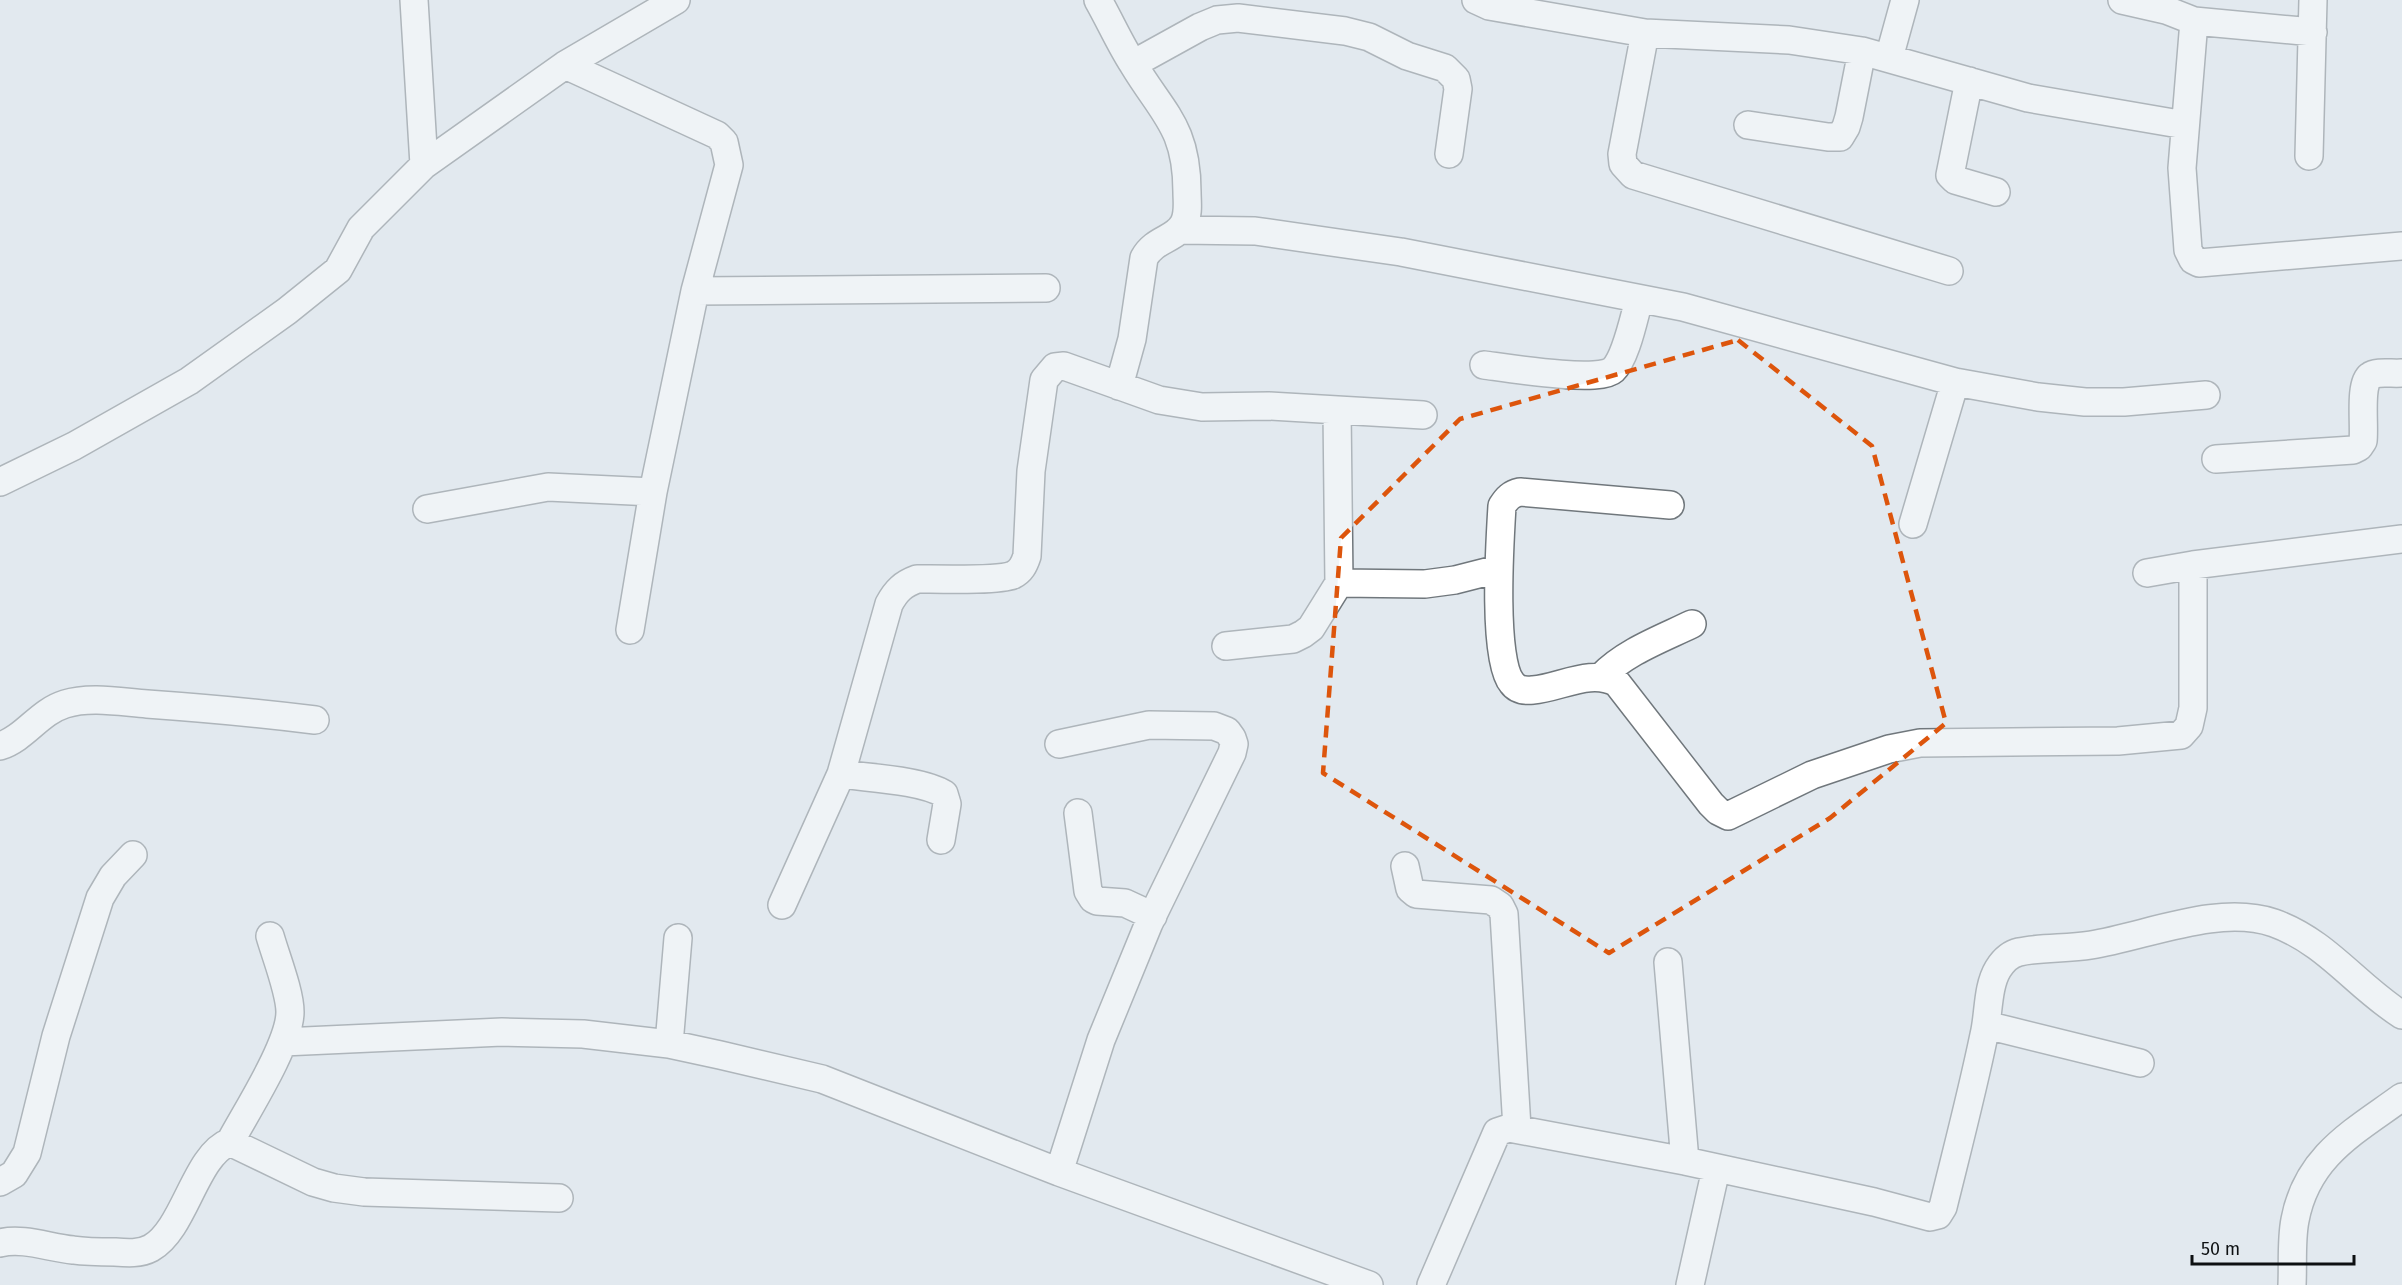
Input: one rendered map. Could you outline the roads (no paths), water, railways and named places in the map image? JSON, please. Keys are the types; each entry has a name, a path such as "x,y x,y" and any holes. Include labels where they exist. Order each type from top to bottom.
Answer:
{"street":[{"path":"414,0 424,165"},
{"path":"1098,0 1133,64 1164,108 1181,141 1186,163 1187,214 1180,230"},
{"path":"1476,0 1489,6 1645,33 1789,40 1862,51 2028,98 2185,125"},
{"path":"1889,58 1905,0"},
{"path":"2122,0 2167,5 2194,21 2313,32"},
{"path":"2309,156 2313,0"},
{"path":"0,482 74,446 189,381 287,311 338,270 361,228 424,165 566,65 663,3"},
{"path":"1133,64 1217,20 1238,18 1346,31 1369,37 1407,56 1445,68 1456,79 1458,89 1449,154"},
{"path":"2194,21 2185,125 2183,189 2188,250 2193,260 2199,263 2248,260 2402,246"},
{"path":"1645,33 1622,154 1623,164 1627,170 1634,175 1949,271"},
{"path":"1748,125 1828,137 1839,136 1846,128 1850,117 1862,51"},
{"path":"566,65 717,135 724,142 729,165 695,291 653,492 630,630"},
{"path":"1970,81 1950,175 1955,180 1996,192"},
{"path":"1119,386 1132,339 1144,258 1150,248 1180,230 1255,231 1401,252 1683,308 1955,382 2085,402 2124,402 2206,395"},
{"path":"695,291 1046,288"},
{"path":"1484,365 1587,376 1608,373 1614,369 1621,358 1639,300"},
{"path":"783,906 841,774 889,604 896,592 904,584 917,579 1005,577 1019,571 1024,566 1027,556 1031,471 1044,380 1055,367 1064,366 1159,400 1202,407 1269,406 1423,415"},
{"path":"2216,459 2353,450 2363,441 2364,390 2367,378 2372,375 2402,373"},
{"path":"1913,524 1955,382"},
{"path":"1226,646 1293,639 1303,634 1311,628 1339,583 1336,410"},
{"path":"427,509 548,487 653,492"},
{"path":"1670,504 1520,492 1512,494 1502,506 1498,569 1503,664 1512,684 1520,690 1606,677 1622,689 1711,804 1728,816 1812,775 1889,749 1920,743 2118,741 2181,735 2189,726 2193,708 2193,565"},
{"path":"2147,573 2193,565 2402,539"},
{"path":"1339,583 1425,584 1455,580 1498,569"},
{"path":"1601,677 1630,654 1692,624"},
{"path":"0,746 9,743 49,711 66,704 98,700 232,709 315,720"},
{"path":"1059,744 1149,725 1214,726 1227,731 1234,744 1232,753 1152,916 1101,1040 1059,1172"},
{"path":"841,774 937,789 944,794 947,804 941,840"},
{"path":"1078,813 1088,891 1091,897 1097,901 1125,903 1152,916"},
{"path":"0,1182 14,1174 27,1153 56,1036 100,898 113,876 133,855"},
{"path":"1405,866 1410,889 1416,894 1491,900 1500,906 1504,914 1517,1128"},
{"path":"1431,1285 1497,1132 1503,1129 1517,1128 1685,1161 1874,1202 1930,1217 1938,1215 1943,1207 1986,1025 1994,978 2003,962 2018,952 2090,945 2203,920 2228,917 2254,918 2273,923 2312,942 2402,1015"},
{"path":"0,1243 22,1242 73,1251 139,1252 159,1243 168,1232 216,1151 230,1142 283,1042 290,1011 270,936"},
{"path":"669,1044 678,938"},
{"path":"1668,962 1685,1161"},
{"path":"1986,1025 2140,1063"},
{"path":"283,1042 502,1032 583,1034 669,1044 822,1079 1059,1172 1369,1285"},
{"path":"2292,1285 2295,1221 2301,1198 2311,1177 2326,1154 2346,1136 2402,1097"},
{"path":"230,1142 313,1182 334,1188 364,1192 559,1198"},
{"path":"1690,1285 1716,1169"}]}
